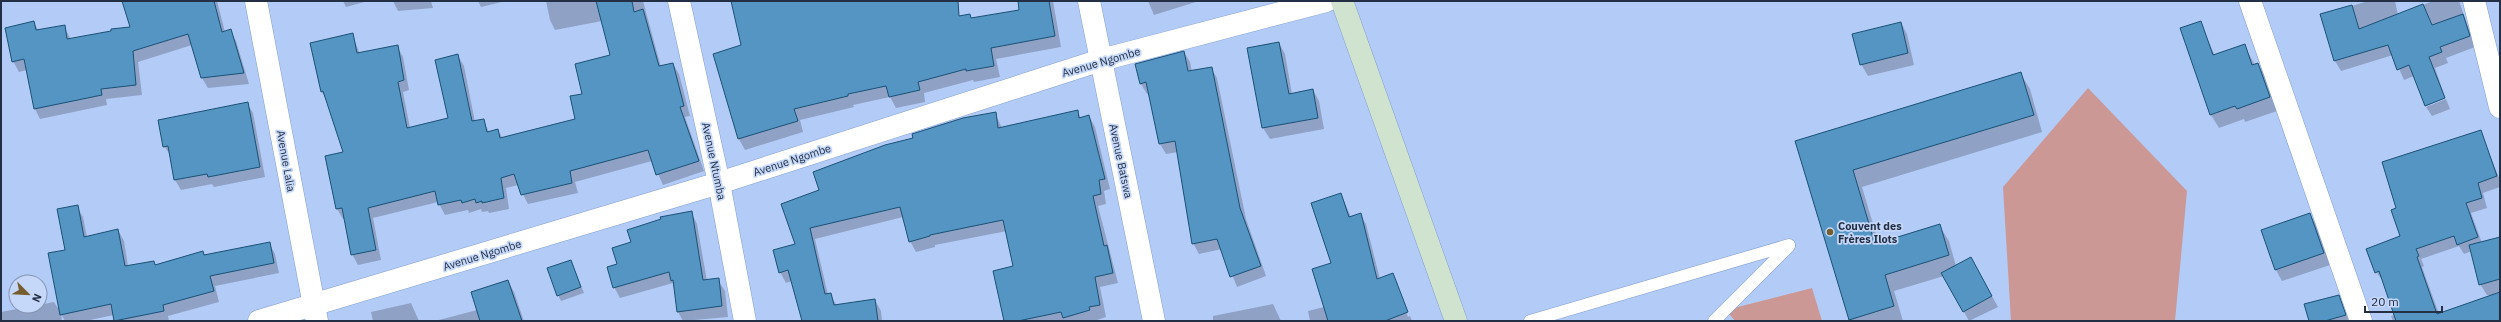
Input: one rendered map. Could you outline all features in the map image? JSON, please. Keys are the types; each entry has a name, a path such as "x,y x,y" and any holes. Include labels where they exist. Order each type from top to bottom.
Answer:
{"street":[{"name":"Avenue Lalia","path":"256,1 315,314"},
{"name":"Avenue Ntumba","path":"679,1 719,183 745,321"},
{"name":"Avenue Batswa","path":"1089,1 1154,321"},
{"name":"Avenue Ngombe","path":"259,321 315,314 1100,60 1326,1"},
{"path":"1342,1 1456,321"},
{"path":"2250,1 2361,321"},
{"path":"2474,1 2492,42 2500,107"}],"lane":[{"path":"1530,321 1790,245 1714,321"}],"shaded area":[{"path":"2088,88 2187,191 2175,321 2011,321 2003,187"},
{"path":"1812,288 1822,321 1735,321 1726,310"}],"building":[{"path":"122,1 214,1 222,32 231,29 244,73 201,78 188,34 133,51 136,85 101,89 102,95 34,109 24,59 12,62 5,28 34,21 36,30 65,25 67,39 111,31 111,29 130,27"},
{"path":"596,1 632,1 634,12 643,9 659,66 673,63 684,106 680,107 699,161 656,175 648,150 570,171 572,183 521,195 514,174 501,178 504,198 482,203 482,201 476,203 475,199 462,203 461,200 438,205 435,191 368,208 376,250 351,255 342,208 336,209 325,156 343,152 323,91 321,92 310,43 353,33 357,53 398,45 404,80 398,82 407,128 448,118 435,60 458,54 472,121 484,119 487,132 498,129 500,138 575,119 570,96 582,94 575,64 610,55"},
{"path":"731,1 958,1 959,16 970,14 971,18 1019,10 1018,1 1049,1 1055,36 991,48 994,66 966,71 966,69 918,82 920,90 889,97 886,86 848,94 848,96 794,109 798,121 738,139 713,54 741,45"},
{"path":"2423,4 2432,25 2463,14 2470,36 2440,47 2442,52 2429,57 2445,98 2425,106 2409,65 2397,70 2388,45 2334,61 2320,14 2352,5 2359,29"},
{"path":"2201,21 2213,55 2245,44 2252,65 2258,63 2270,97 2237,109 2235,106 2210,115 2180,28"},
{"path":"1901,22 1908,53 1860,65 1852,34"},
{"path":"1279,42 1289,94 1313,89 1318,118 1262,128 1247,48"},
{"path":"1184,51 1188,71 1212,67 1240,208 1261,266 1230,277 1217,239 1192,244 1175,141 1159,144 1146,82 1140,84 1135,64"},
{"path":"2021,72 2034,115 1853,170 1875,244 1940,224 1949,255 1885,275 1894,306 1849,320 1795,141"},
{"path":"248,102 260,167 208,177 207,174 174,180 168,146 163,147 158,120"},
{"path":"1078,110 1079,118 1089,115 1105,179 1099,180 1101,194 1093,196 1104,246 1107,245 1113,273 1095,277 1100,305 1089,307 1090,310 1063,318 1061,312 1018,321 1004,321 993,271 1013,266 1003,220 930,235 909,242 900,207 810,228 825,294 831,293 834,305 875,299 878,321 802,321 788,270 779,273 773,250 795,244 781,204 819,190 813,172 885,145 913,138 912,134 963,118 996,112 998,128"},
{"path":"2481,130 2497,176 2478,183 2482,198 2466,203 2478,237 2457,245 2454,236 2416,249 2419,256 2417,257 2437,314 2500,292 2500,321 2396,321 2379,271 2375,273 2366,249 2400,236 2391,210 2396,208 2382,162"},
{"path":"1341,193 1349,217 1361,213 1377,279 1393,273 1408,312 1385,321 1328,321 1312,269 1331,263 1311,203"},
{"path":"78,205 84,237 118,229 125,266 154,261 155,265 203,251 204,255 270,242 274,263 210,276 214,291 163,305 164,311 114,321 111,304 60,315 48,253 65,250 57,209"},
{"path":"692,211 703,280 719,278 722,306 677,312 673,280 671,281 669,272 613,288 607,267 617,264 612,248 631,242 627,230 661,219 660,217"},
{"path":"2310,213 2324,253 2275,270 2261,230"},
{"path":"2500,237 2500,279 2479,285 2469,245"},
{"path":"1971,257 1992,296 1963,312 1941,273"},
{"path":"571,260 581,287 557,296 547,268"},
{"path":"508,280 522,321 480,321 471,292"},
{"path":"2339,295 2346,315 2325,321 2309,321 2304,304"}],"place":[{"name":"Couvent des Frères Ilots","path":"1830,232"}]}
